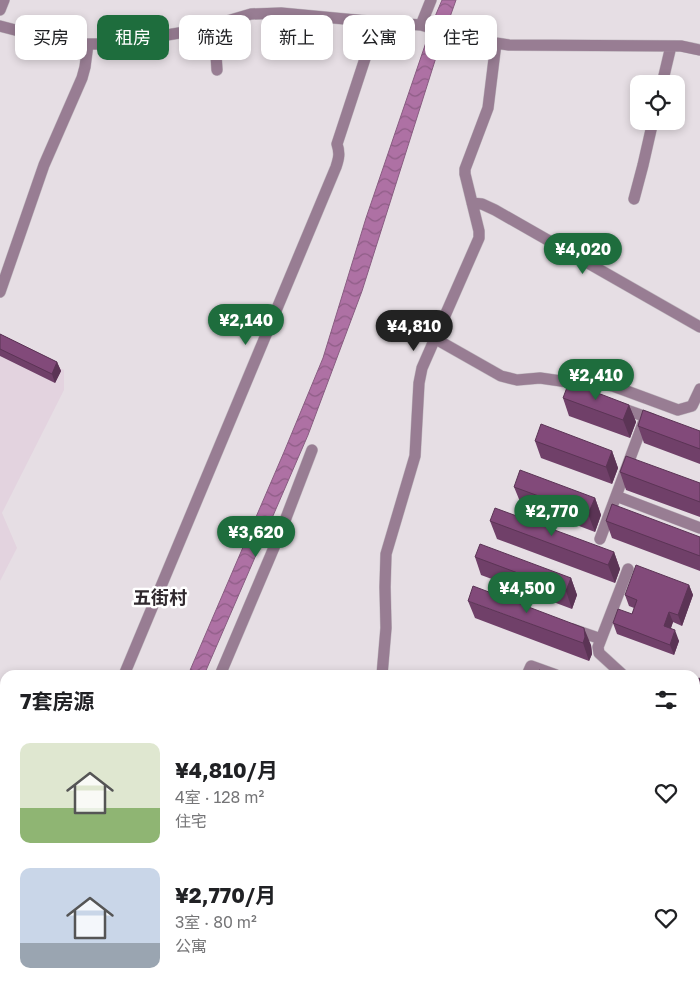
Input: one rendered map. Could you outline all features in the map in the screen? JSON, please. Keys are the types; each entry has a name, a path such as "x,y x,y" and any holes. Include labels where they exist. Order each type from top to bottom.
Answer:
{"street":[{"path":"0,10 4,0"},
{"path":"415,25 423,26 431,0"},
{"path":"248,15 281,13 343,19"},
{"path":"0,26 42,37 88,44 113,44 179,33"},
{"path":"497,43 681,46 700,50"},
{"path":"0,292 44,165 82,78 88,44"},
{"path":"664,75 671,46"},
{"path":"216,60 217,70"},
{"path":"126,670 336,168 340,155 337,144 365,60"},
{"path":"382,670 386,628 386,554 415,456 420,376 425,358 479,238 480,231 464,174 488,108 494,60"},
{"path":"634,199 651,130"},
{"path":"472,203 482,204 494,210 700,327"},
{"path":"434,338 500,376 517,380 540,378 568,382 592,382 613,386 678,410 692,406 700,389"},
{"path":"604,402 664,423"},
{"path":"600,539 646,416"},
{"path":"222,670 281,531 312,450"},
{"path":"616,496 700,528"},
{"path":"616,670 599,653 598,647 628,569"},
{"path":"565,626 601,639"},
{"path":"529,670 531,666 542,670"}],"shaded area":[{"path":"0,341 64,370 64,390 2,513 17,548 0,581"}],"water":[{"path":"442,0 456,0 451,15 436,15"},
{"path":"425,45 425,60 435,60 362,291 308,435 206,670 190,670 323,358 366,218"}],"building":[{"path":"0,334 57,362 52,374 0,349"},
{"path":"569,382 629,405 623,420 563,398"},
{"path":"643,410 700,431 700,449 638,426"},
{"path":"541,424 612,451 606,467 535,441"},
{"path":"626,456 700,483 700,502 620,472"},
{"path":"520,470 595,498 588,514 514,487"},
{"path":"612,504 700,537 700,556 606,521"},
{"path":"495,508 614,552 608,565 490,521"},
{"path":"480,544 571,578 566,591 475,557"},
{"path":"636,565 689,585 678,615 669,612 664,626 675,630 670,645 613,623 618,609 632,614 637,600 625,595"},
{"path":"473,586 584,628 585,637 583,643 468,601"}],"district":[{"name":"五街村","path":"160,598"}]}
